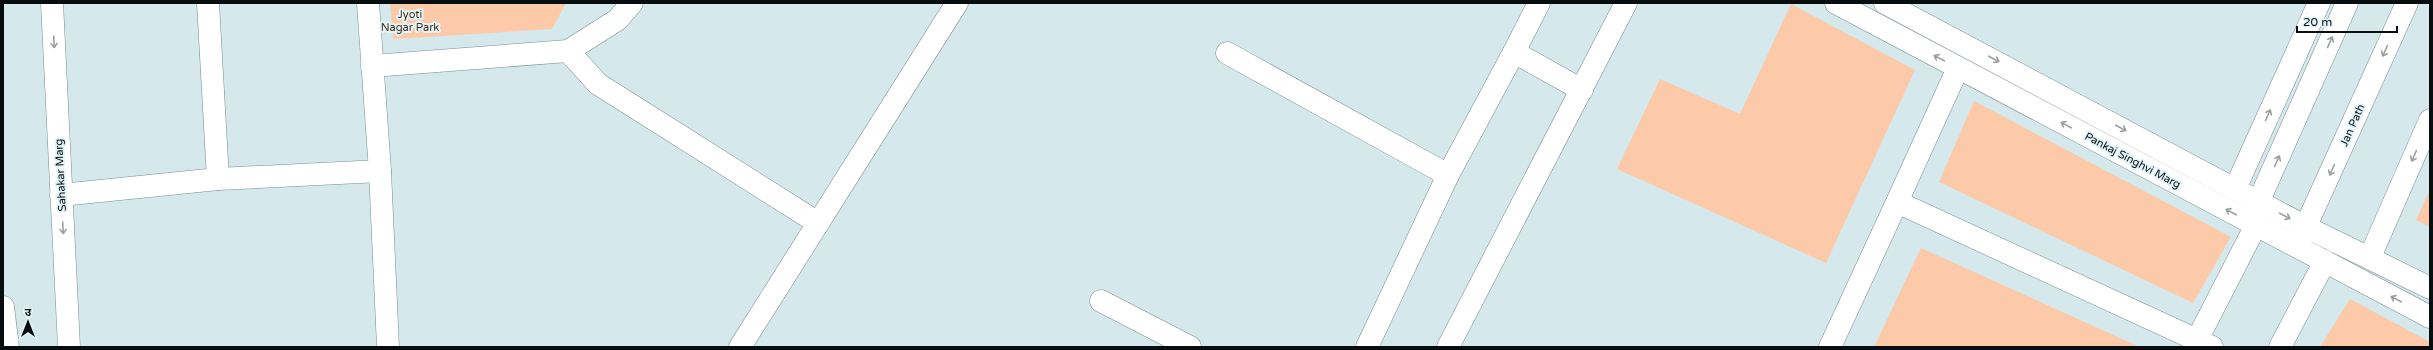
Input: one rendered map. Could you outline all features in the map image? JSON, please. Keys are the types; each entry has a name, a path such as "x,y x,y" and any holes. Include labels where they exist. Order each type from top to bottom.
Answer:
{"street":[{"name":"Sahakar Marg","path":"52,3 69,347"},
{"path":"208,3 218,179"},
{"path":"368,3 380,171 388,347"},
{"path":"372,66 568,52 617,20 632,3"},
{"path":"740,347 957,3"},
{"path":"1367,347 1448,175 1539,3"},
{"path":"1448,347 1626,3"},
{"name":"Pankaj Singhvi Marg","path":"1836,3 2430,317"},
{"name":"Pankaj Singhvi Marg","path":"1885,3 2306,227 2370,257 2430,288"},
{"path":"2235,189 2319,3"},
{"path":"1897,202 2204,344 2253,224 2259,202 2347,3"},
{"name":"Jan Path","path":"2297,247 2407,3"},
{"path":"568,52 598,84 818,223"},
{"path":"1514,52 1582,90"},
{"path":"1227,53 1448,175"},
{"path":"1830,347 1958,68"},
{"path":"2370,257 2430,120"},
{"path":"61,196 218,179 380,171"},
{"path":"2280,347 2325,261"},
{"path":"1101,300 1190,347"},
{"path":"3,307 8,347"}],"green space":[{"name":"Jyoti Nagar Park","path":"390,3 566,3 552,29 393,39"},
{"path":"1791,4 1915,70 1826,263 1617,169 1660,79 1740,114"},
{"path":"1974,101 2231,237 2193,303 1939,182"},
{"path":"2430,190 2430,227 2416,220"},
{"path":"1921,248 2140,347 1874,347"},
{"path":"2350,299 2430,342 2430,347 2320,347"}]}
